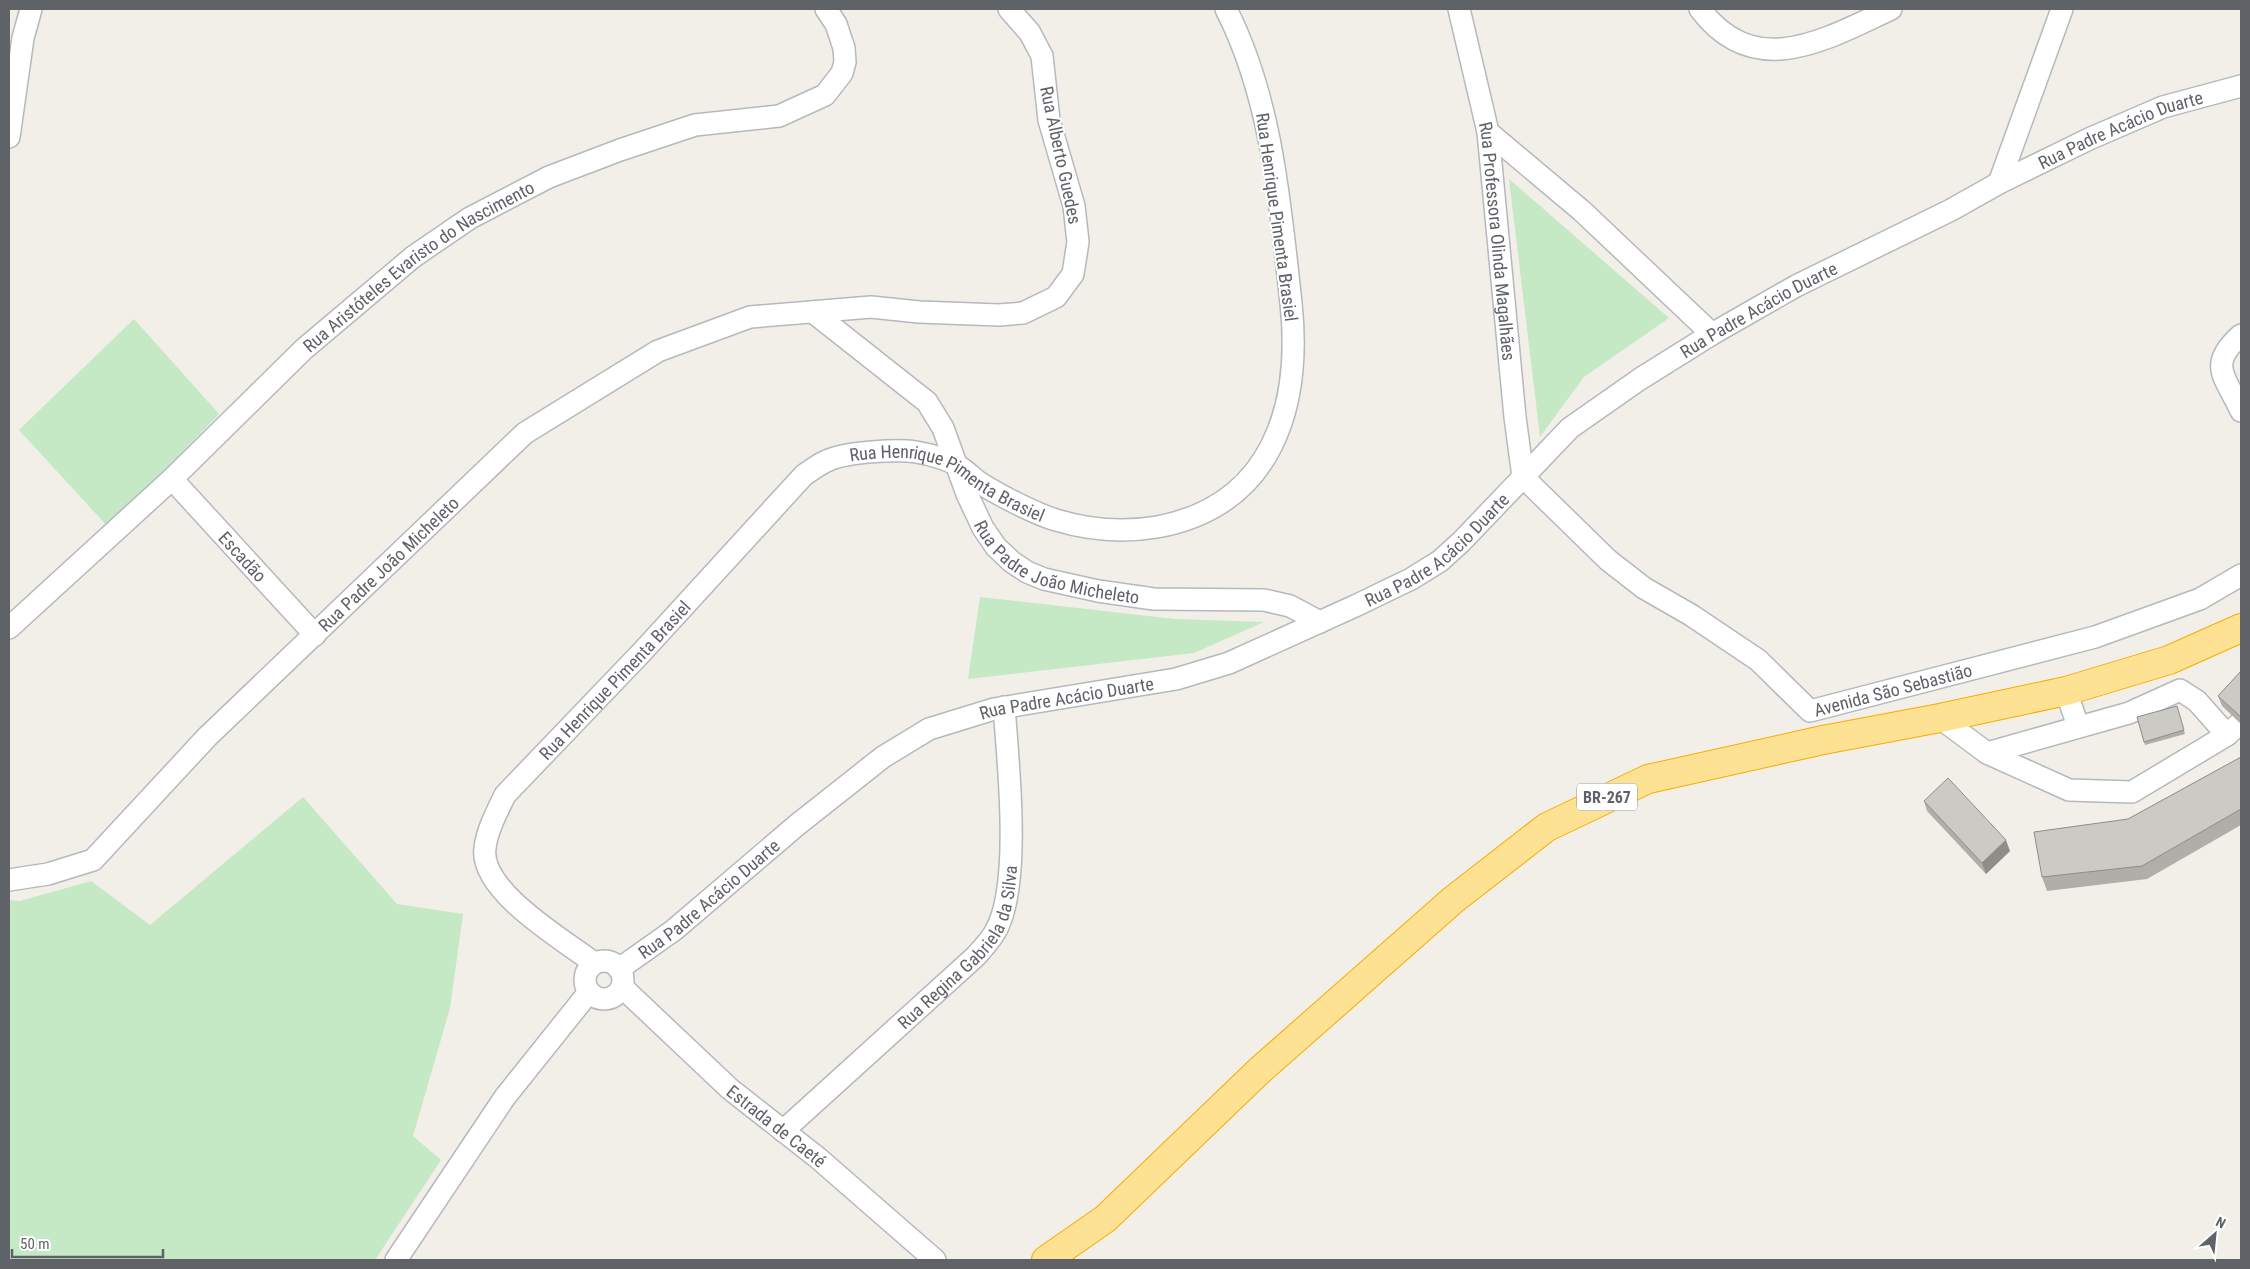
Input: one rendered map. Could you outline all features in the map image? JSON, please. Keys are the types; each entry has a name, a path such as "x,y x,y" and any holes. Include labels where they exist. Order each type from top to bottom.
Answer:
{"highway":[{"name":"BR-267","path":"1046,1260 1105,1219 1259,1071 1453,900 1547,827 1648,779 1822,740 1940,718 2066,691 2169,660 2241,628"},
{"path":"1073,1260 1105,1219"}],"street":[{"path":"9,137 23,38 31,9"},
{"name":"Rua Aristóteles Evaristo do Nascimento","path":"9,628 172,479 304,348 413,257 470,218 549,177 620,150 695,125 779,116 824,95 842,73 845,62 844,48 836,24 826,9"},
{"name":"Rua Alberto Guedes","path":"871,307 972,315 1023,313 1056,297 1073,274 1078,242 1074,206 1049,120 1042,56 1030,33 1009,9"},
{"name":"Rua Henrique Pimenta Brasiel","path":"594,963 510,901 488,870 484,850 495,816 505,795 642,652 804,475 828,460 846,454 916,452 956,464 978,482 1053,520 1106,530 1139,530 1194,518 1211,510 1250,480 1261,464 1286,409 1293,362 1294,328 1271,146 1258,90 1242,40 1226,9"},
{"name":"Rua Professora Olinda Magalhães","path":"1459,9 1488,132 1510,369 1523,476"},
{"path":"1700,9 1709,20 1732,37 1754,48 1774,51 1795,49 1824,40 1891,9"},
{"path":"1999,183 2062,9"},
{"name":"Rua Padre Acácio Duarte","path":"621,978 797,825 883,758 929,728 1004,707 1176,678 1229,663 1410,579 1440,561 1462,541 1570,428 1640,379 1712,334 1796,286 1951,210 1999,183 2089,139 2163,107 2241,86"},
{"path":"1488,132 1582,211 1712,334"},
{"name":"Rua Padre João Micheleto","path":"9,880 48,874 93,860 207,737 526,433 658,351 750,316 871,307"},
{"name":"Rua Padre João Micheleto","path":"812,312 927,402 943,428 983,528 996,547 1027,572 1044,579 1098,591 1154,599 1264,600 1290,606 1320,622"},
{"path":"2241,335 2227,348 2221,368 2241,411"},
{"name":"Avenida São Sebastião","path":"1523,476 1608,560 1644,588 1691,615 1758,660 1810,711 2094,637 2200,598 2241,575"},
{"name":"Escadão","path":"172,479 314,635"},
{"path":"1940,718 1987,753 2069,790 2132,792 2234,729 2180,690 2169,660"},
{"path":"1987,753 2129,713 2180,690"},
{"path":"2066,691 2078,726"},
{"name":"Rua Regina Gabriela da Silva","path":"783,1131 976,956 995,932 1004,909 1009,876 1010,842 1004,707"},
{"path":"1810,711 1822,740"},
{"path":"611,962 621,978 618,993 607,999 594,996 589,992 586,988 584,976 594,963 611,962"},
{"name":"Estrada de Caeté","path":"621,978 730,1089 818,1158 935,1260"},
{"path":"396,1260 505,1097 589,992"}],"green space":[{"path":"1509,179 1669,318 1584,377 1540,437"},
{"path":"134,319 219,414 109,528 19,430"},
{"path":"980,597 1175,619 1264,622 1194,653 968,679"},
{"path":"303,797 397,904 463,914 450,1008 413,1136 441,1160 375,1260 9,1260 9,900 20,901 91,881 150,925"}],"building":[{"path":"2241,671 2241,717 2218,696"},
{"path":"2177,706 2184,730 2144,742 2137,717"},
{"path":"2241,757 2241,809 2142,866 2042,877 2034,832 2128,819"},
{"path":"1948,778 2006,840 1982,863 1924,801"}]}
